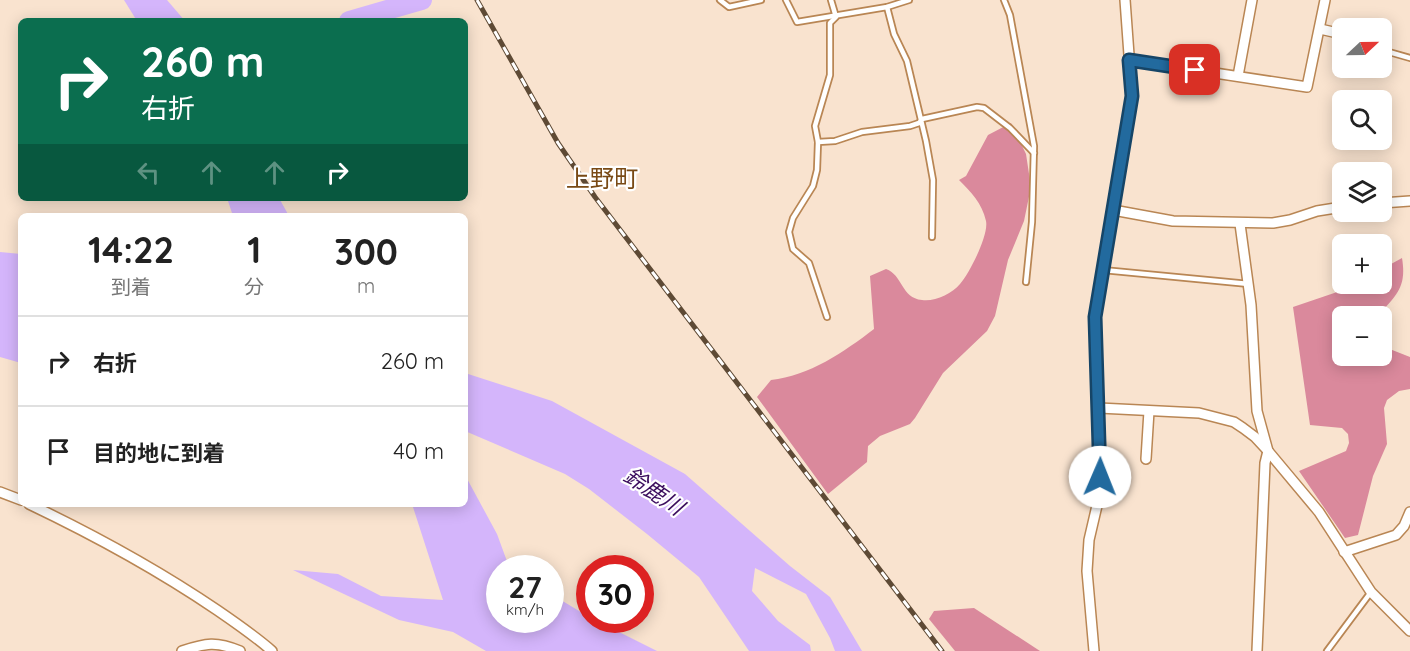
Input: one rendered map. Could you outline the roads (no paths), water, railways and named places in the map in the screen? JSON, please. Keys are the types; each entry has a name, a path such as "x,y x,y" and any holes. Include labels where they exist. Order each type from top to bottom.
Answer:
{"street":[{"path":"1094,651 1087,572 1089,540 1099,497 1099,408 1095,317 1132,96 1125,0"},
{"path":"1238,76 1252,0"},
{"path":"1129,60 1307,87 1325,0"},
{"path":"1320,29 1332,32"},
{"path":"1392,202 1410,201"},
{"path":"1113,210 1173,221 1273,224 1332,209"},
{"path":"1240,224 1249,284 1257,411 1268,451 1265,463 1257,651"},
{"path":"1099,408 1199,413 1217,416 1243,428 1268,451 1319,512 1371,592 1410,632"},
{"path":"1146,459 1149,411"},
{"path":"0,492 18,499"},
{"path":"36,507 96,537 160,574 259,639 273,651"},
{"path":"1344,552 1396,535 1404,526 1410,512"},
{"path":"182,651 213,643 240,651"}],"lane":[{"path":"720,0 729,7 762,0"},
{"path":"786,0 797,22 887,8 909,0"},
{"path":"831,0 836,17"},
{"path":"1004,0 1010,15 1034,146 1032,222 1026,282"},
{"path":"887,8 894,34 907,61 922,119 933,180 932,237"},
{"path":"827,316 809,263 793,249 789,238 790,225 813,186 817,170 818,142 815,126 828,88 830,23 836,17"},
{"path":"1392,53 1410,58"},
{"path":"818,142 835,141 862,132 910,126 919,123 922,119 977,107 984,108 1010,128 1034,153"},
{"path":"1103,270 1171,276 1184,280 1249,284"},
{"path":"1327,651 1371,592"}],"water":[{"path":"124,0 167,0 182,18 135,18"},
{"path":"228,201 281,201 287,213 232,213"},
{"path":"0,252 18,254 18,362 0,357"},
{"name":"鈴鹿川","path":"468,374 552,401 685,474 790,566 830,597 862,651 835,651 806,594 755,568 752,591 778,621 810,645 811,651 749,651 699,577 589,489 565,474 468,432"},
{"path":"468,481 497,534 505,555 486,555 486,633 564,633 564,602 576,609 576,633 621,633 657,651 486,651 453,632 399,620 293,570 338,574 381,596 443,600 413,507 468,507"}],"waterway":[{"path":"359,18 422,0"}],"railway":[{"path":"477,0 558,143 595,197 942,651"}],"district":[{"name":"上野町","path":"602,179"}]}
